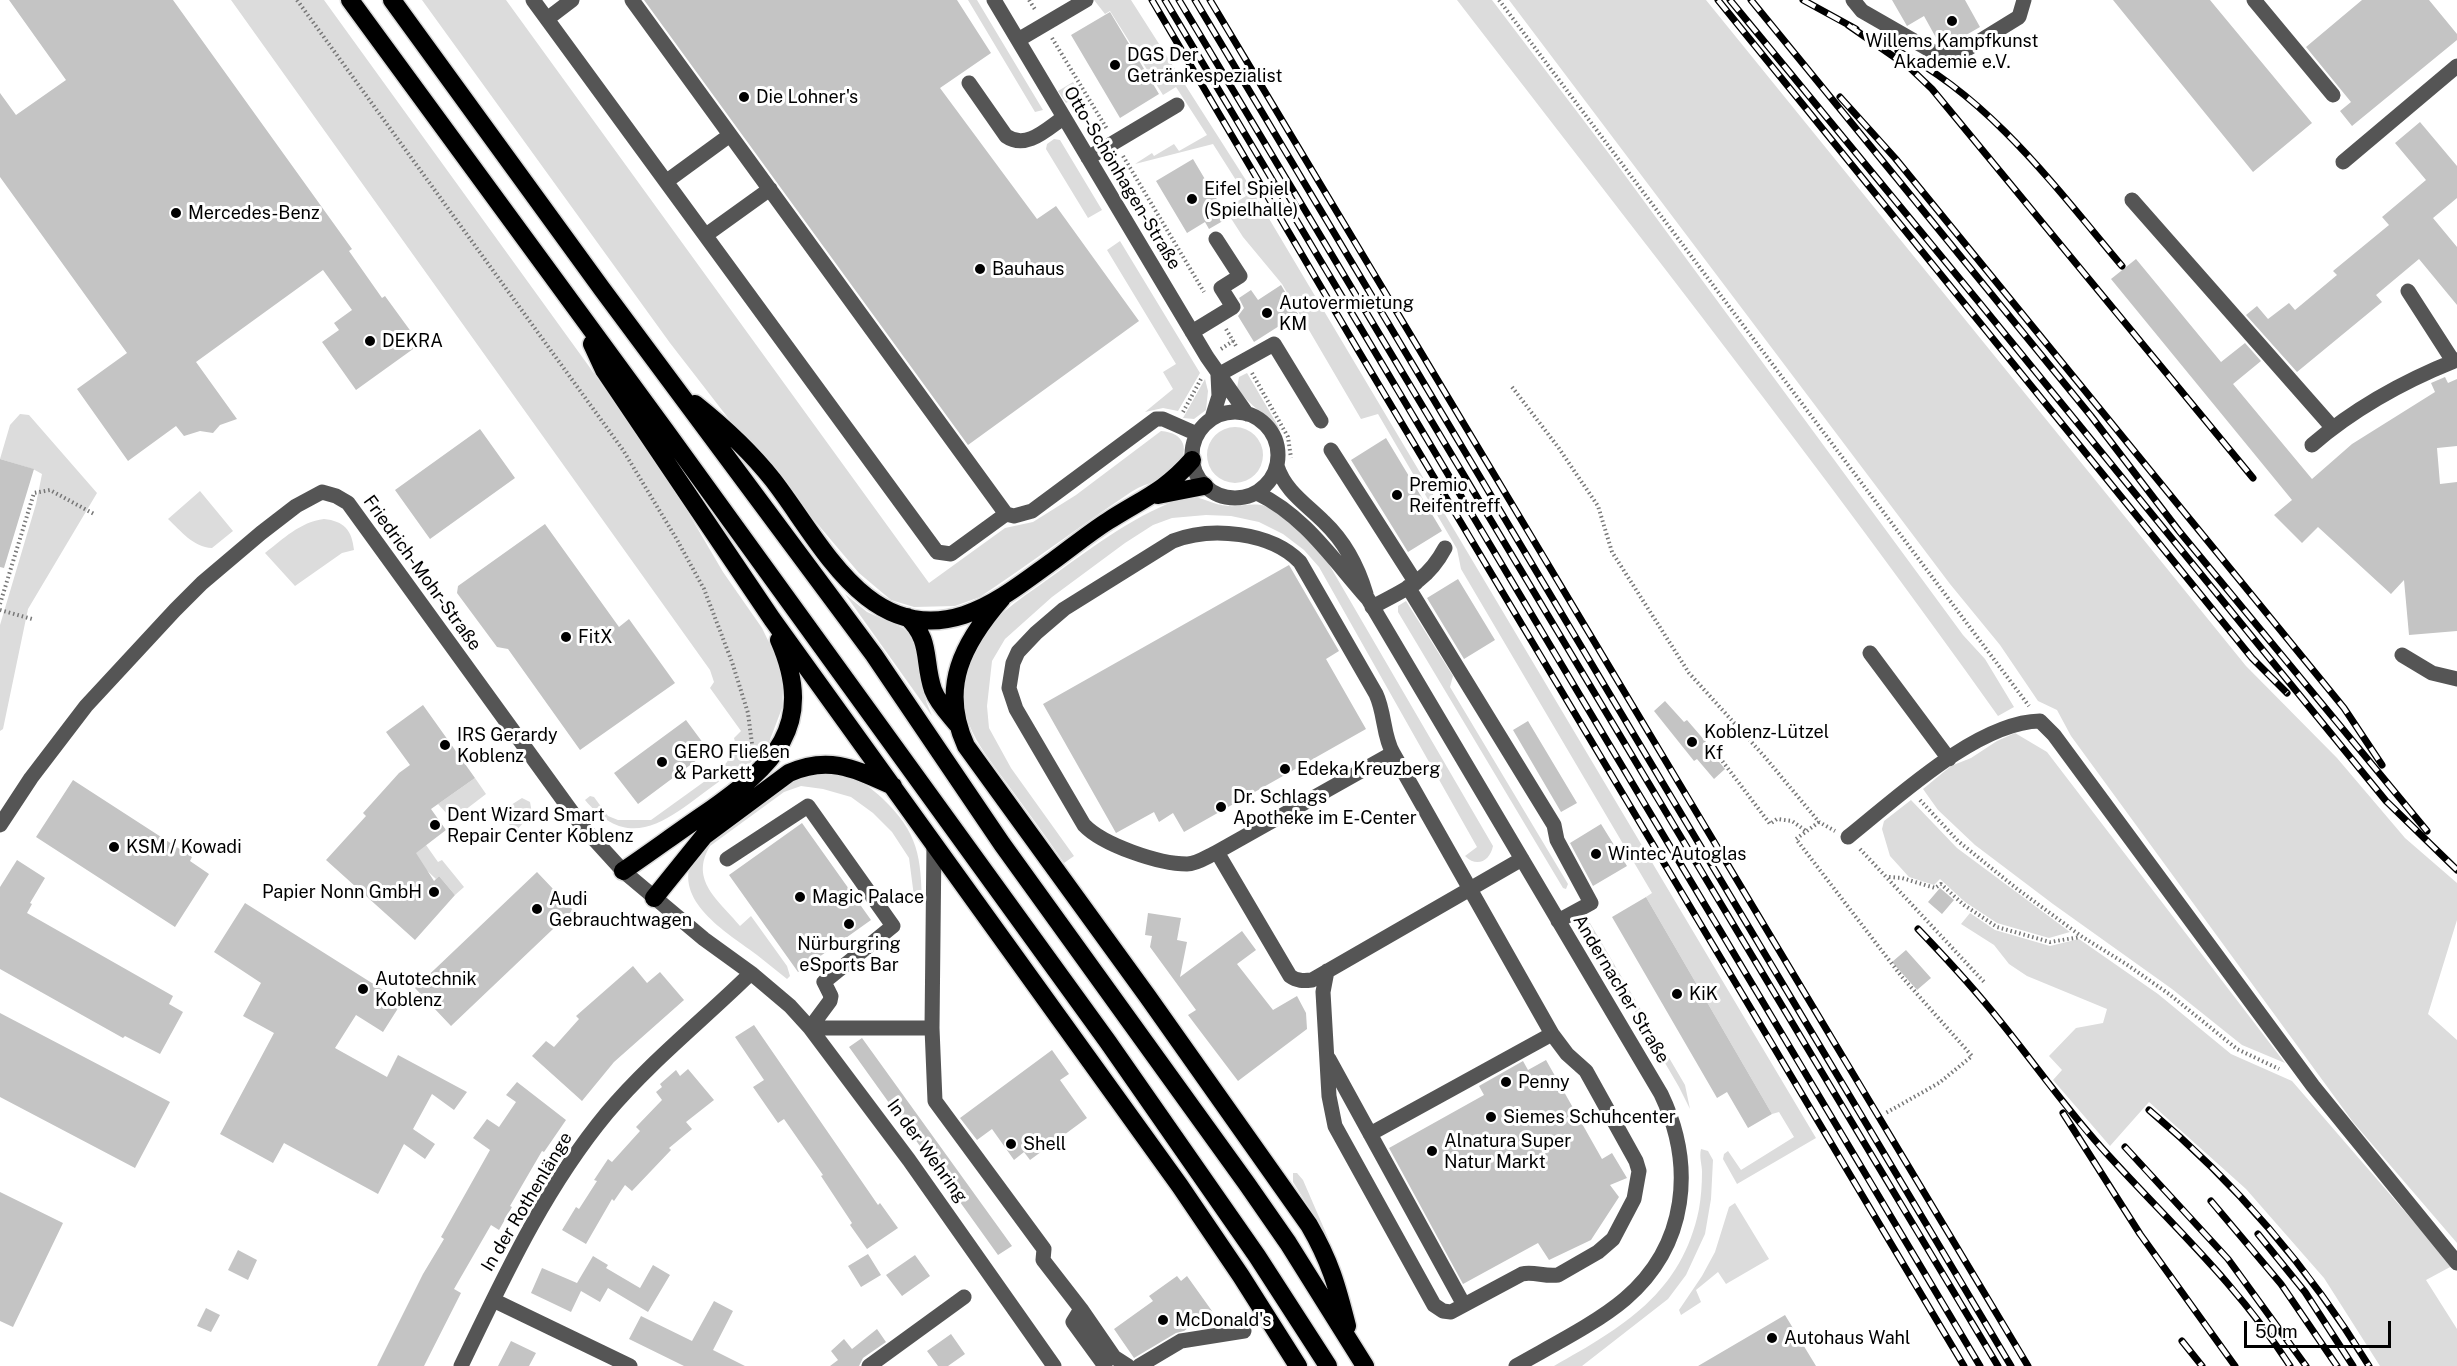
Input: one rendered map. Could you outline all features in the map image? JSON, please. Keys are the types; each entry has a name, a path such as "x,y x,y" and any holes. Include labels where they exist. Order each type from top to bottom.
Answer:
{"highway":[{"path":"350,0 693,468 1108,1042 1257,1256 1328,1366"},
{"path":"392,0 674,387 874,656 1002,844 1241,1176 1365,1366"},
{"path":"585,323 604,370 772,619 1180,1185 1298,1366"},
{"path":"674,387 727,429 758,462 854,587 881,609 907,617 932,620 953,618 1002,598 1107,522 1170,484 1192,460"},
{"path":"1153,496 1204,486"},
{"path":"957,724 954,690 962,656 982,621 1002,598"},
{"path":"907,617 922,634 936,698 957,724 972,757 1148,997 1309,1225 1327,1255 1334,1274 1351,1342"},
{"path":"623,871 741,789 764,768 780,744 794,700 790,669 772,619"},
{"path":"654,898 704,836 789,772 818,763 828,764 854,770 892,786"}],"street":[{"path":"533,0 937,552 951,554 1006,514"},
{"path":"547,19 572,0"},
{"path":"632,0 1006,514 1014,516 1032,511 1156,419 1163,419 1197,434"},
{"name":"Otto-Schönhagen-Straße","path":"994,0 1218,375 1247,414"},
{"path":"1018,40 1086,0"},
{"path":"1853,0 1862,10 1937,54 1954,57 2019,17 2024,0"},
{"path":"2254,0 2333,94"},
{"path":"2343,162 2457,66"},
{"path":"969,83 1006,136 1014,141 1027,142 1063,118"},
{"path":"1088,158 1177,105"},
{"path":"666,180 730,135"},
{"path":"706,235 770,189"},
{"path":"2132,200 2332,427"},
{"path":"1192,332 1233,307 1221,288 1240,276 1216,239"},
{"path":"2312,446 2332,427 2392,388 2455,361 2408,291"},
{"path":"1277,466 1269,482 1257,493 1248,496 1230,498 1212,492 1198,478 1192,460 1192,451 1197,434 1212,418 1219,396 1218,375 1274,344 1322,421"},
{"path":"1212,418 1226,413 1247,414"},
{"name":"Andernacher Straße","path":"1247,414 1262,421 1272,434 1278,449 1277,466 1284,483 1340,539 1361,577 1370,603"},
{"path":"1331,450 1554,825 1557,840 1592,903 1558,921"},
{"name":"Friedrich-Mohr-Straße","path":"0,825 31,778 86,706 175,610 202,583 261,533 296,506 322,492 348,503 582,826 623,871 654,898 704,939 751,973"},
{"name":"Andernacher Straße","path":"1257,493 1275,502 1316,538 1370,603 1522,859 1669,1112 1675,1127 1682,1163 1682,1192 1677,1216 1670,1239 1642,1283 1611,1309 1516,1366"},
{"path":"1327,971 1323,992 1330,1107 1335,1126 1434,1305 1443,1311 1451,1312 1522,1274 1528,1272 1549,1276 1557,1275 1598,1252 1613,1239 1634,1200 1638,1182 1636,1161 1586,1071 1567,1054 1552,1034 1471,888 1389,746 1383,714 1376,694 1300,561 1290,552 1271,542 1222,532 1187,536 1173,541 1082,596 1036,633 1018,652 1013,663 1009,688 1016,710 1084,825 1090,831 1120,848 1135,853 1178,863 1195,863 1393,753"},
{"path":"1370,603 1412,585 1435,566 1445,548"},
{"path":"1870,653 1949,759"},
{"path":"2402,655 2432,673 2457,679"},
{"path":"1848,837 1949,759 2008,726 2024,722 2040,722 2054,735 2313,1086 2457,1263"},
{"path":"727,859 808,806 893,926 824,982 831,996 830,1001 810,1028"},
{"path":"934,842 932,1028 935,1101 1044,1249 1043,1260 1114,1357 1128,1366"},
{"path":"1217,852 1290,976 1296,980 1312,980 1522,859"},
{"name":"In der Wehring","path":"751,973 790,1006 810,1028 909,1160 1054,1366"},
{"name":"In der Rothenlänge","path":"461,1366 517,1250 588,1137 650,1068 751,973"},
{"path":"810,1028 932,1028"},
{"path":"1370,1134 1552,1034"},
{"path":"1327,1056 1464,1305"},
{"path":"869,1366 964,1297"},
{"path":"493,1300 630,1366"},
{"path":"1081,1309 1073,1322 1106,1366"},
{"path":"1139,1366 1181,1341 1244,1331"}],"path":[{"path":"297,0 623,450 704,589 732,662 748,713 752,748 764,768"},
{"path":"1499,0 1938,588 1992,654 2040,722"},
{"path":"1512,387 1558,447 1598,507 1612,552 1689,674 1764,756 1819,822 1848,837 1889,877 1985,982"},
{"path":"0,604 34,493 50,490 94,514"},
{"path":"0,610 32,620"},
{"path":"1717,754 1770,824 1777,819 1792,821 1806,831"},
{"path":"1909,788 1958,841 2081,936 2169,994 2237,1049 2284,1072"},
{"path":"1819,822 1796,839 1902,977 1972,1056 1939,1083 1884,1114"},
{"path":"1889,877 1902,878 1935,888 1941,884 1964,905 1997,927 2050,942 2081,936"}],"shaded area":[{"path":"231,0 324,0 672,485 723,572 762,628 777,659 783,681 782,708 768,745 731,782 724,778 672,815 655,824 638,828 621,827 603,818 585,800 590,796 594,797 608,816 618,820 651,820 719,771 736,746 734,738 741,731 710,688 714,682 710,670"},
{"path":"422,0 506,0 929,583 1005,528 1033,522 1076,495 1161,431 1169,432 1180,439 1184,449 1180,462 1171,473 1131,492 980,597 955,606 914,607 891,600 859,573 732,423 670,343"},
{"path":"968,0 977,0 1043,110 1035,112"},
{"path":"1094,0 1131,0 1249,185 1816,1138 1737,1184 1723,1159 1724,1154 1728,1151 1741,1170 1794,1137 1779,1112 1772,1114 1646,897 1652,893 1461,569 1457,549 1378,414 1361,419 1282,284 1243,237 1225,209 1246,196 1213,144 1135,164 1152,153 1154,156 1174,144 1179,151 1207,135 1176,87 1163,95 1110,11 1105,14"},
{"path":"1457,0 1492,0 1613,159 1963,635 1985,659 2014,707 1998,716 1799,445"},
{"path":"1509,0 1706,0 2246,666 2337,758 2405,838 2457,883 2457,920 2428,1014 2457,1040 2457,1243 2353,1122 2071,736 2057,710 2038,701 2000,645 1950,584"},
{"path":"1073,82 1080,95 1066,103 1058,91"},
{"path":"1054,139 1060,140 1102,210 1088,218 1046,149 1047,144"},
{"path":"1120,241 1200,373 1178,411 1163,408 1145,412 1173,389 1163,372 1176,364 1107,250"},
{"path":"1247,373 1281,431 1237,388 1239,377"},
{"path":"1205,379 1208,391 1206,410 1194,419 1183,418"},
{"path":"20,414 29,415 97,493 28,609 3,729 0,731 0,625 36,504 42,474 0,459 10,425"},
{"path":"1235,427 1246,429 1255,435 1261,444 1263,455 1261,466 1255,475 1246,481 1235,483 1224,481 1215,475 1209,466 1207,455 1209,444 1215,435 1224,429"},
{"path":"200,491 233,531 212,548 193,542 168,519"},
{"path":"1188,496 1223,505 1256,504 1274,510 1299,530 1327,561 1493,846 1486,859 1474,862 1465,856 1477,847 1319,567 1304,550 1283,534 1259,522 1231,516 1206,515 1172,518 1153,525 1125,543 1052,597 1005,639 992,661 987,706 989,728 1011,768 1074,856 1064,863 985,754 972,732 966,715 964,694 969,662 977,644 992,624 1020,599 1116,531 1151,511"},
{"path":"324,519 342,524 346,528 354,550 342,553 295,586 265,553 300,527"},
{"path":"845,594 867,612 903,628 916,642 926,701 932,716"},
{"path":"1406,601 1453,676 1450,687 1568,884 1566,889 1563,888 1398,612 1398,606"},
{"path":"2015,733 2047,752 2285,1063 2242,1045 2172,989 1975,845 1938,810 1923,789 1951,766 1971,758 1997,741"},
{"path":"806,771 837,773 852,777 870,788 894,811 904,823 916,847 921,873 922,906 915,904 909,858 892,832 873,813 851,797 823,789 801,786 784,792 710,846 704,858 703,870 709,889 740,926 751,916 787,966 790,976 787,979 708,917 698,905 691,891 688,877 691,862 700,846"},
{"path":"475,778 486,794 456,817 449,816 438,804"},
{"path":"522,798 530,802 532,813 515,832 500,812"},
{"path":"1911,800 1957,848 2070,932 2049,938 1997,923 1965,902 1940,879 1934,885 1909,877 1890,856 1882,829 1884,821"},
{"path":"426,845 438,862 442,860 464,887 455,895 439,876 436,879 408,853"},
{"path":"1970,913 1995,930 2050,946 2079,939 2158,994 2231,1054 2292,1081 2452,1266 2426,1280 2457,1329 2457,1366 2380,1366 2324,1278 2246,1189 2149,1102 2110,1146 2053,1080 2062,1070 2049,1056 2076,1028 2103,1023 2107,1009 2027,976 2009,964 1994,945 1961,924"},
{"path":"1590,923 1685,1085 1690,1109 1584,924"},
{"path":"1701,1149 1708,1151 1713,1160 1711,1199 1705,1234 1686,1275 1668,1299 1582,1366 1554,1366 1626,1321 1664,1285 1679,1263 1691,1238 1699,1209 1702,1182"},
{"path":"1293,1173 1297,1173 1303,1180 1329,1240 1293,1182"},
{"path":"1735,1203 1769,1259 1726,1284 1718,1272 1696,1290 1701,1302 1681,1315 1679,1310 1715,1252 1729,1207"}],"building":[{"name":"Mercedes-Benz","path":"9,0 173,0 352,249 349,251 382,298 385,296 420,344 356,390 322,342 339,330 334,323 352,310 323,270 196,362 237,419 220,425 213,433 200,431 184,436 176,426 128,461 77,389 127,353 0,177 0,93 16,115 66,80"},
{"name":"Bauhaus","path":"644,0 957,0 991,53 940,88 1037,219 1056,206 1139,321 968,445"},
{"name":"Willems Kampfkunst Akademie e.V.","path":"1892,0 1965,0 1980,27 1947,46 1940,45 1924,16 1907,26"},
{"path":"2113,0 2210,0 2312,123 2253,172"},
{"path":"2362,0 2429,0 2457,34 2457,40 2352,126 2340,111 2351,102 2306,47"},
{"name":"DGS Der Getränkespezialist","path":"1110,12 1159,94 1120,118 1071,35"},
{"path":"2420,122 2457,166 2457,198 2433,218 2457,247 2457,305 2419,259 2376,295 2382,302 2297,372 2246,315 2257,306 2268,319 2289,303 2295,310 2337,275 2333,271 2389,225 2382,217 2426,180 2395,143"},
{"name":"Eifel Spiel (Spielhalle)","path":"1193,159 1228,218 1209,229 1205,222 1187,233 1156,181"},
{"path":"2136,259 2221,362 2245,343 2261,361 2233,384 2312,479 2352,444 2435,392 2431,383 2445,377 2448,383 2457,379 2457,446 2437,448 2440,484 2457,482 2457,631 2409,635 2404,580 2391,594 2318,527 2302,543 2274,515 2292,500 2111,279"},
{"name":"Autovermietung KM","path":"1281,285 1298,314 1254,342 1238,316 1244,308 1239,298 1251,290 1258,300"},
{"path":"480,429 515,478 430,539 395,490"},
{"name":"Premio Reifentreff","path":"1386,438 1442,531 1408,552 1351,460"},
{"path":"0,459 34,469 4,568 0,567"},
{"name":"FitX","path":"545,524 619,627 629,619 675,683 580,750 508,649 497,647 457,593 458,586"},
{"path":"1289,565 1339,651 1326,659 1366,729 1184,832 1173,813 1159,822 1154,812 1116,833 1043,704"},
{"path":"1458,579 1495,640 1464,659 1427,598"},
{"name":"Koblenz-Lützel Kf","path":"1665,701 1684,722 1687,720 1712,749 1710,751 1725,769 1714,779 1697,759 1694,761 1654,711"},
{"path":"423,705 475,778 431,809 446,830 416,853 434,881 439,876 455,895 415,940 326,860 366,816 363,813 399,773 410,765 386,732"},
{"name":"GERO Fließen & Parkett","path":"686,720 709,751 638,804 614,773"},
{"path":"1528,721 1577,803 1561,812 1513,730"},
{"name":"KSM / Kowadi","path":"73,780 192,857 190,861 209,874 175,927 36,837"},
{"name":"Magic Palace","path":"802,823 871,920 798,972 729,875"},
{"name":"Wintec Autoglas","path":"1601,824 1627,866 1593,886 1570,843"},
{"path":"17,860 45,878 30,903 32,904 27,913 173,996 169,1004 183,1012 160,1054 125,1036 123,1038 0,969 0,887"},
{"path":"537,872 573,910 451,1026 415,988"},
{"path":"1940,888 1954,900 1942,914 1928,902"},
{"path":"1646,897 1772,1114 1748,1128 1727,1092 1717,1098 1612,917"},
{"path":"245,903 402,1002 383,1032 356,1015 335,1048 387,1077 398,1055 467,1092 454,1110 432,1094 413,1129 435,1144 425,1159 404,1144 378,1194 284,1143 273,1163 220,1134 274,1033 243,1016 261,983 214,952"},
{"path":"1148,913 1181,918 1177,940 1187,942 1180,977 1242,931 1256,950 1237,964 1273,1010 1297,996 1306,1013 1307,1029 1238,1081 1188,1015 1196,1010 1150,947 1152,936 1145,935"},
{"path":"1906,950 1931,978 1917,990 1892,962"},
{"path":"633,966 647,983 660,972 684,1000 614,1062 582,1101 532,1056 546,1041 554,1047 579,1019 576,1016"},
{"path":"0,1013 170,1102 135,1168 0,1097"},
{"path":"754,1025 878,1205 880,1203 898,1228 867,1249 850,1225 852,1223 821,1176 823,1175 784,1119 778,1123 753,1087 764,1080 735,1037"},
{"path":"862,1038 1012,1246 998,1255 849,1047"},
{"path":"1052,1050 1069,1074 1060,1080 1087,1118 1030,1160 1024,1152 1014,1160 992,1129 977,1140 960,1118"},
{"path":"1546,1060 1602,1159 1612,1153 1627,1178 1610,1185 1619,1197 1591,1240 1549,1260 1538,1243 1463,1284 1389,1148 1484,1095 1479,1086 1523,1061 1528,1070"},
{"path":"688,1069 714,1100 686,1122 692,1129 669,1148 671,1150 632,1191 625,1185 614,1201 612,1199 586,1244 562,1230 576,1207 579,1209 608,1159 612,1162 640,1131 636,1127 662,1100 656,1092 662,1087 660,1084 676,1070 680,1076"},
{"path":"517,1082 566,1120 544,1152 542,1151 510,1206 512,1207 499,1230 491,1225 454,1289 461,1293 424,1366 377,1366 423,1274 444,1239 441,1237 490,1150 473,1138 487,1119 499,1127 516,1102 506,1095"},
{"path":"0,1192 63,1223 13,1327 0,1321"},
{"path":"238,1250 257,1260 248,1280 228,1270"},
{"path":"868,1254 881,1275 861,1287 848,1266"},
{"path":"915,1255 930,1276 902,1296 886,1275"},
{"path":"593,1256 608,1265 606,1268 640,1288 653,1265 670,1275 648,1312 608,1288 600,1302 581,1291 571,1312 531,1293 542,1268 577,1283"},
{"name":"McDonald's","path":"1177,1276 1181,1281 1187,1276 1212,1311 1184,1331 1176,1333 1134,1358 1114,1329 1153,1301 1149,1296"},
{"path":"714,1301 733,1311 713,1350 745,1366 684,1366 629,1339 641,1316 692,1341"},
{"path":"206,1308 220,1315 211,1332 197,1326"},
{"name":"Autohaus Wahl","path":"1785,1315 1816,1366 1698,1366"},
{"path":"877,1329 886,1342 863,1358 859,1366 830,1366 838,1360 831,1351 844,1339 852,1349"},
{"path":"951,1334 965,1354 948,1366 938,1366 927,1351"},
{"path":"511,1341 536,1353 529,1366 498,1366"}],"railway":[{"path":"1152,0 1964,1366"},
{"path":"1165,0 1980,1366"},
{"path":"1179,0 1998,1366"},
{"path":"1195,0 2011,1366"},
{"path":"1210,0 2028,1366"},
{"path":"1718,0 2252,658 2287,693"},
{"path":"1730,0 2386,801 2457,870"},
{"path":"1751,0 2091,416 2179,531 2427,831"},
{"path":"1803,0 1856,29"},
{"path":"1848,25 1910,68 1932,89 2253,478"},
{"path":"1898,51 1932,71 1992,120 2047,176 2122,266"},
{"path":"1840,97 1895,158 2344,708 2382,765"},
{"path":"1918,929 2006,1028 2093,1138 2227,1282 2290,1366"},
{"path":"2149,1110 2212,1167 2270,1229 2322,1295 2369,1366"},
{"path":"2063,1113 2140,1234 2235,1366"},
{"path":"2125,1147 2228,1259 2306,1366"},
{"path":"2211,1201 2281,1284 2337,1366"},
{"path":"2258,1234 2305,1292 2353,1366"},
{"path":"2182,1341 2202,1366"}],"place":[{"name":"Willems Kampfkunst Akademie e.V.","path":"1952,21"},
{"name":"DGS Der Getränkespezialist","path":"1115,65"},
{"name":"Die Lohner's","path":"744,97"},
{"name":"Eifel Spiel (Spielhalle)","path":"1192,199"},
{"name":"Mercedes-Benz","path":"176,213"},
{"name":"Bauhaus","path":"980,269"},
{"name":"Autovermietung KM","path":"1267,313"},
{"name":"DEKRA","path":"370,341"},
{"name":"Premio Reifentreff","path":"1397,495"},
{"name":"FitX","path":"566,637"},
{"name":"Koblenz-Lützel Kf","path":"1692,742"},
{"name":"IRS Gerardy Koblenz","path":"445,745"},
{"name":"GERO Fließen & Parkett","path":"662,762"},
{"name":"Edeka Kreuzberg","path":"1285,769"},
{"name":"Dr. Schlags Apotheke im E-Center","path":"1221,807"},
{"name":"Dent Wizard Smart Repair Center Koblenz","path":"435,825"},
{"name":"KSM / Kowadi","path":"114,847"},
{"name":"Wintec Autoglas","path":"1596,854"},
{"name":"Papier Nonn GmbH","path":"434,892"},
{"name":"Magic Palace","path":"800,897"},
{"name":"Audi Gebrauchtwagen","path":"537,909"},
{"name":"Nürburgring eSports Bar","path":"849,924"},
{"name":"Autotechnik Koblenz","path":"363,989"},
{"name":"KiK","path":"1677,994"},
{"name":"Penny","path":"1506,1082"},
{"name":"Siemes Schuhcenter","path":"1491,1117"},
{"name":"Shell","path":"1011,1144"},
{"name":"Alnatura Super Natur Markt","path":"1432,1151"},
{"name":"McDonald's","path":"1163,1320"},
{"name":"Autohaus Wahl","path":"1772,1338"}]}
